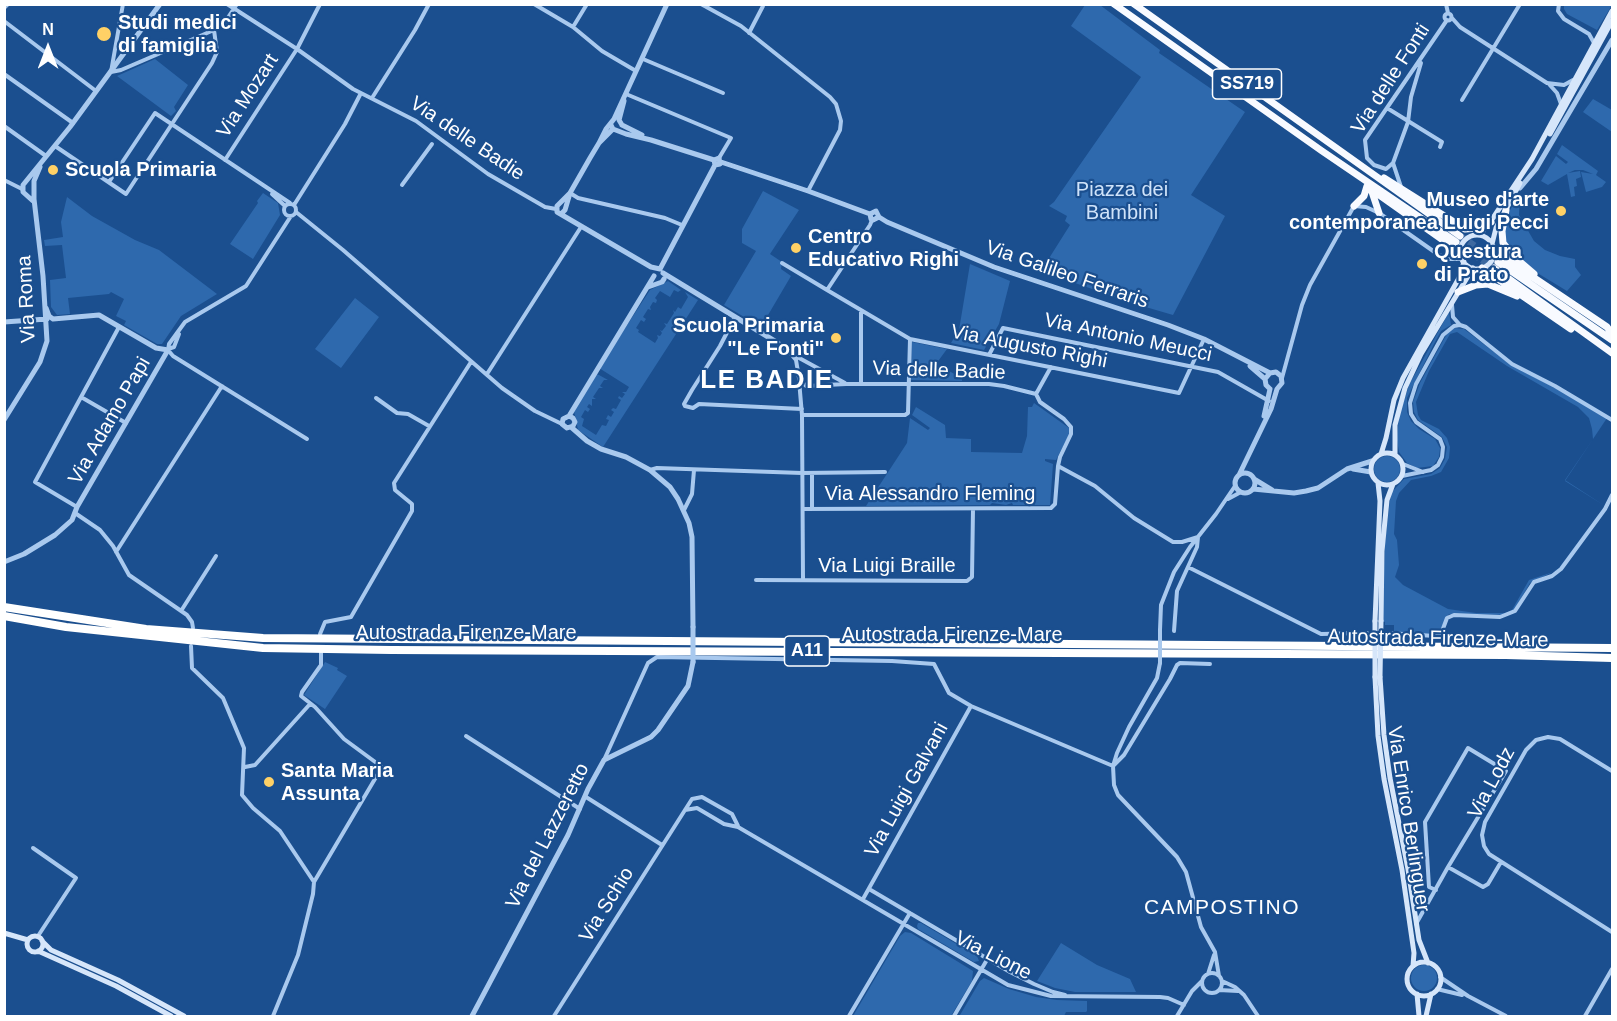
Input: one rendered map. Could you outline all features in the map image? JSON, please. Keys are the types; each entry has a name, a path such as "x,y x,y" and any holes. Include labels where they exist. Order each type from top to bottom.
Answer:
{"highway":[{"name":"SS719","path":"1114,4 1362,179 1458,239 1360,163 1134,4"},
{"path":"1360,163 1465,229 1473,229 1491,222"},
{"path":"1362,179 1369,188 1379,213"},
{"path":"1354,206 1369,188"},
{"path":"1369,188 1454,248 1462,259"},
{"path":"1507,207 1502,235 1505,246 1513,256 1549,287"},
{"path":"1458,225 1476,235"},
{"path":"1493,246 1497,253 1607,327 1612,334"},
{"path":"1612,340 1496,265 1612,353"},
{"path":"1478,268 1592,340"},
{"path":"1458,292 1476,285 1488,284 1550,315"},
{"name":"Autostrada Firenze-Mare","path":"4,607 146,629 263,638 1612,648"},
{"name":"Autostrada Firenze-Mare","path":"4,616 66,627 263,648 1460,655 1612,658"}],"main road":[{"path":"1378,677 1380,501 1378,483 1371,472 1372,461 1381,454 1403,378 1459,278 1463,243 1491,222 1532,159 1612,11"},
{"path":"1378,483 1387,486 1402,476 1402,464 1395,455 1395,425 1405,388 1421,354 1458,292 1478,268 1491,262 1496,228 1563,113 1612,21"},
{"path":"1476,235 1488,239 1493,246"},
{"path":"1462,259 1478,268"},
{"path":"1381,454 1395,455"},
{"path":"1378,621 1387,500 1393,484"},
{"name":"Via Enrico Berlinguer","path":"1378,677 1387,757 1420,947 1428,963 1436,968 1440,977"},
{"name":"Via Enrico Berlinguer","path":"1378,677 1378,736 1414,953 1413,966 1408,972 1407,980 1409,987 1417,994 1419,1017"},
{"path":"4,932 28,940"},
{"path":"28,940 32,936 40,939 51,950 118,980 184,1017"},
{"path":"38,951 42,947 40,939"},
{"path":"28,940 29,948 116,986 171,1017"},
{"path":"1413,966 1422,962 1428,963"},
{"path":"1426,1017 1427,1005 1431,994 1437,989 1440,977"},
{"path":"1417,994 1431,994"}],"street":[{"path":"4,8 8,4"},
{"path":"111,72 123,4"},
{"path":"22,189 23,185 30,183 39,167 160,4"},
{"name":"Via delle Badie","path":"227,4 236,7 361,93 416,121 436,138 499,180 545,207 561,209 581,227 778,343 796,360 799,378"},
{"name":"Via Mozart","path":"225,160 297,49 320,4"},
{"path":"372,98 429,4"},
{"path":"534,4 573,27 602,51 636,72"},
{"path":"573,27 587,4"},
{"path":"561,209 599,143 616,125 625,96 667,4"},
{"path":"701,4 741,26 830,97 839,112 841,121 837,137 808,191"},
{"name":"Via delle Fonti","path":"1393,163 1386,169 1374,165 1367,158 1365,140 1449,19 1451,14 1448,13 1446,4"},
{"path":"1462,100 1520,4"},
{"path":"1559,4 1558,11 1564,19 1589,34 1595,44"},
{"path":"749,33 763,6"},
{"path":"111,72 121,70 214,30 225,22 236,7"},
{"path":"1449,19 1547,82 1557,93 1561,107"},
{"path":"4,21 96,91"},
{"path":"55,147 126,194 218,52 214,30"},
{"path":"1589,34 1601,32"},
{"path":"1507,207 1528,176 1536,169 1611,44"},
{"path":"643,59 723,93"},
{"path":"1401,189 1402,185 1393,163 1407,122 1411,97 1422,60"},
{"path":"4,74 73,123"},
{"path":"1547,82 1564,85 1574,80"},
{"path":"285,206 292,204 345,124 361,93"},
{"path":"562,424 658,272 731,138 625,96"},
{"path":"1388,108 1442,142 1440,147"},
{"path":"109,182 155,113 292,204 296,212 521,402 567,428 572,427 574,420 569,415"},
{"name":"Via Galileo Ferraris","path":"616,125 651,140 808,191 871,217 876,211 879,217 994,267 1204,339 1244,361"},
{"path":"4,126 47,157"},
{"path":"402,185 432,144"},
{"path":"4,180 22,189 34,202"},
{"name":"Via Roma","path":"4,420 40,362 46,346 50,319 46,308 34,191 30,183"},
{"path":"265,188 285,206 284,210 288,215"},
{"path":"28,194 34,191"},
{"path":"570,193 578,198 665,218 682,225"},
{"path":"1260,429 1274,389 1282,383 1302,305 1310,285 1354,206 1366,207 1379,213 1447,259 1462,259"},
{"path":"4,322 99,315 156,348 168,350 174,347 186,322 246,286 288,215 296,212"},
{"path":"826,290 871,217"},
{"path":"487,374 581,227"},
{"name":"Via Augusto Righi","path":"783,263 861,312 910,339 1179,393 1204,339"},
{"path":"1478,268 1488,284"},
{"path":"648,287 662,282 658,272"},
{"path":"1452,302 1453,317 1497,354 1612,420"},
{"path":"861,312 861,384"},
{"path":"735,317 684,404 685,406 693,408 699,404 802,409"},
{"path":"1402,476 1424,472 1438,465 1442,457 1443,447 1437,436 1414,419 1410,407 1412,395 1443,335 1451,328 1460,325"},
{"path":"120,326 35,482 76,510 100,530 129,575 181,611 190,619 192,628"},
{"name":"Via Antonio Meucci","path":"989,355 1003,328 1192,366 1227,376 1269,401"},
{"path":"802,415 905,415 908,413 910,339"},
{"path":"168,350 173,356 307,439"},
{"name":"Via Adamo Papi","path":"4,562 24,554 55,535 72,520 168,350"},
{"name":"Via delle Badie","path":"790,353 846,384"},
{"path":"1244,361 1282,378"},
{"path":"1244,361 1265,379 1266,385 1274,389"},
{"path":"320,634 325,622 351,617 412,511 412,504 395,490 394,483 471,362"},
{"path":"1265,379 1286,363"},
{"path":"798,371 803,366 813,365"},
{"path":"1051,367 1036,394 1040,402 1064,419 1071,428 1071,434 1058,466 1095,486 1134,518 1173,542 1198,537"},
{"path":"827,386 831,382 830,375"},
{"path":"799,378 806,386 799,391"},
{"name":"Via Luigi Braille","path":"799,378 802,409 803,580"},
{"name":"Via delle Badie","path":"806,386 989,384 1036,394"},
{"path":"116,552 222,386"},
{"path":"1258,1017 1238,991 1222,981 1215,952 1201,927 1186,872 1177,857 1118,795 1114,785 1113,766 1129,727 1157,678 1160,663 1161,605 1167,588 1179,563 1235,486 1235,480 1271,409 1274,389"},
{"path":"81,397 127,423"},
{"path":"376,398 397,413 408,414 429,426"},
{"path":"552,419 569,415"},
{"name":"Via del Lazzeretto","path":"471,1017 604,760 651,737 658,730 688,686 693,662 692,537 684,510 670,488 650,470 632,460 601,449 572,427"},
{"path":"1247,455 1253,489"},
{"path":"1225,501 1241,492 1246,493 1253,489 1294,493 1318,488 1348,468 1372,461"},
{"path":"1402,464 1424,472"},
{"name":"Via Alessandro Fleming","path":"802,509 1049,508 1055,504 1058,466"},
{"path":"650,470 657,468 802,473 885,472"},
{"path":"1348,468 1371,472"},
{"path":"684,510 692,494 694,470"},
{"path":"812,473 812,509"},
{"path":"1239,475 1245,473 1274,490"},
{"path":"1235,486 1241,492"},
{"path":"1387,633 1435,636 1441,634 1448,618 1454,615 1500,617 1515,611 1534,582 1552,576 1561,569 1605,509 1612,495"},
{"name":"Via Luigi Braille","path":"756,580 967,581 972,577 973,509"},
{"path":"1174,632 1175,602 1181,581 1197,547 1198,537"},
{"path":"181,611 216,556"},
{"path":"1188,567 1321,634 1367,633"},
{"path":"191,646 192,668 223,698 244,748 245,767 241,784 242,795 253,808 280,831 314,882"},
{"path":"273,1017 298,956 314,882 382,767 344,739 301,694 321,664 321,651"},
{"path":"604,760 648,663 657,657 892,661 934,664 949,693 971,706 1113,766"},
{"path":"1113,766 1124,755 1177,665 1210,664"},
{"path":"245,767 255,765 310,704"},
{"name":"Via Luigi Galvani","path":"863,899 971,706"},
{"path":"466,736 580,810"},
{"name":"Via Lodz","path":"1612,771 1560,739 1548,737 1536,740 1530,745 1482,830 1482,841 1486,851 1612,933"},
{"path":"1416,924 1436,890 1448,867 1506,771 1468,748 1425,822 1430,886 1436,890"},
{"path":"586,797 662,845"},
{"path":"685,810 694,797 702,797 732,814 738,826"},
{"path":"706,813 703,805 709,801"},
{"path":"685,810 697,808 724,824 738,826"},
{"name":"Via Schio","path":"554,1017 685,810"},
{"name":"Via Lione","path":"738,826 1008,985 1051,996 1160,997 1184,1005"},
{"path":"33,849 76,878 40,939"},
{"path":"1448,867 1484,887 1501,862"},
{"name":"Via Lione","path":"869,889 1034,984 1053,992 1074,996"},
{"path":"849,1017 910,913"},
{"path":"1177,1017 1192,991 1208,974 1215,952"},
{"path":"954,1017 988,958"},
{"path":"1584,1017 1612,969"},
{"path":"1208,974 1219,975"},
{"path":"1440,977 1506,1017"},
{"path":"1202,981 1204,989"},
{"path":"1219,990 1222,981"},
{"path":"1192,991 1204,989 1211,993 1219,990 1238,991"},
{"path":"1437,989 1468,996"}],"green space":[{"name":"Piazza dei Bambini","path":"1085,5 1100,5 1160,50 1159,53 1245,112 1191,195 1225,216 1173,315 1041,271 1070,225 1065,221 1067,216 1049,206 1141,77 1071,26"},
{"path":"1564,5 1612,5 1597,30 1567,14"},
{"path":"155,59 188,85 174,107 176,111 171,116 117,76"},
{"path":"1593,99 1612,110 1612,132 1583,112"},
{"path":"1562,145 1598,171 1596,175 1606,182 1602,187 1586,192 1581,172 1593,174 1583,170 1568,173 1580,171 1581,177 1576,179 1577,186 1574,187 1575,196 1571,197 1567,174 1548,185 1541,181 1556,156 1566,164 1568,162 1557,154"},
{"path":"763,191 799,210 770,254 782,262 781,269 791,276 761,327 724,305 756,251 742,243 742,229"},
{"path":"263,193 278,203 280,215 253,259 230,244"},
{"path":"1520,193 1519,215 1534,241 1545,250 1575,259 1575,267 1581,275 1567,291 1539,274 1510,251 1504,242 1506,217"},
{"path":"67,197 92,216 135,240 159,250 217,294 181,316 162,344 157,344 124,325 126,321 116,316 124,299 111,292 68,298 70,314 57,315 51,307 50,280 66,278 62,245 45,246 44,240 63,237 61,222"},
{"path":"970,264 1010,281 999,324 984,350 951,343 959,330"},
{"path":"668,281 681,290 678,292 674,290 670,297 660,291 655,298 656,303 653,302 651,310 648,309 643,317 646,319 644,322 641,320 636,328 638,332 655,343 657,335 660,336 662,333 660,330 662,331 666,326 664,323 667,324 674,313 673,310 675,312 678,307 681,309 688,297 685,292 698,300 603,447 578,430 574,411 596,374 599,375 608,380 604,380 600,386 603,388 599,388 593,397 596,399 592,399 592,406 589,404 587,407 590,409 588,412 585,410 581,417 584,419 582,426 596,435 602,425 606,426 609,420 606,419 608,415 611,417 614,412 611,410 616,409 621,400 619,396 622,398 625,394 622,392 626,392 629,387 599,368 650,290"},
{"path":"355,298 379,317 341,368 315,349"},
{"path":"1449,312 1451,325 1441,331 1407,398 1407,412 1411,421 1435,439 1440,448 1439,457 1433,466 1417,468 1407,463 1399,452 1397,440 1399,415 1409,385"},
{"path":"1455,328 1464,329 1511,365 1607,418 1593,439 1589,418 1578,407 1507,366 1457,332 1450,334 1429,371 1416,402 1421,420 1439,429 1447,438 1450,447 1449,458 1441,472 1411,480 1399,493 1396,501 1394,534 1397,540 1399,565 1395,577 1403,585 1448,609 1476,613 1505,613 1512,610 1529,580 1552,572 1530,583 1515,609 1505,615 1449,614 1440,630 1434,635 1394,633 1394,625 1385,625 1382,621 1385,542 1390,500 1392,492 1404,479 1431,474 1440,468 1445,459 1447,447 1442,437 1418,420 1413,402 1420,383 1448,332"},
{"path":"912,342 947,349 936,364 962,378 962,381 911,380"},
{"path":"1034,403 1069,428 1069,435 1056,460 1045,459 1053,464 1050,505 992,503 990,505 866,506 907,443 910,418 928,430 930,428 912,415 916,407 945,425 946,438 971,439 971,452 1022,453 1027,436 1028,407 1032,407"},
{"path":"1387,456 1396,460 1400,469 1396,478 1387,482 1378,478 1374,469 1378,460"},
{"path":"1605,506 1559,569 1554,572"},
{"path":"325,662 338,668 337,670 347,676 325,709 304,695"},
{"path":"918,923 977,956 979,961 974,962 918,929"},
{"path":"905,932 911,933 973,971 972,981 951,1016 853,1016 900,936"},
{"path":"1061,943 1097,965 1130,979 1136,992 1075,992 1037,981"},
{"path":"1424,965 1433,969 1437,978 1433,987 1424,991 1415,987 1411,978 1415,969"},
{"path":"984,978 1036,997 1087,1001 1087,1011 1066,1012 1064,1016 960,1015"}],"tunnel":[{"path":"1460,236 1498,262"},
{"path":"1456,242 1494,268"}],"place":[{"name":"Studi medici di famiglia","path":"104,34"},
{"name":"Scuola Primaria","path":"53,170"},
{"name":"Museo d'arte contemporanea Luigi Pecci","path":"1561,211"},
{"name":"Centro Educativo Righi","path":"796,248"},
{"name":"Questura di Prato","path":"1422,264"},
{"name":"Scuola Primaria \"Le Fonti\"","path":"836,338"},
{"name":"Santa Maria Assunta","path":"269,782"}],"district":[{"name":"LE BADIE","path":"767,381"},
{"name":"CAMPOSTINO","path":"1222,908"}]}
